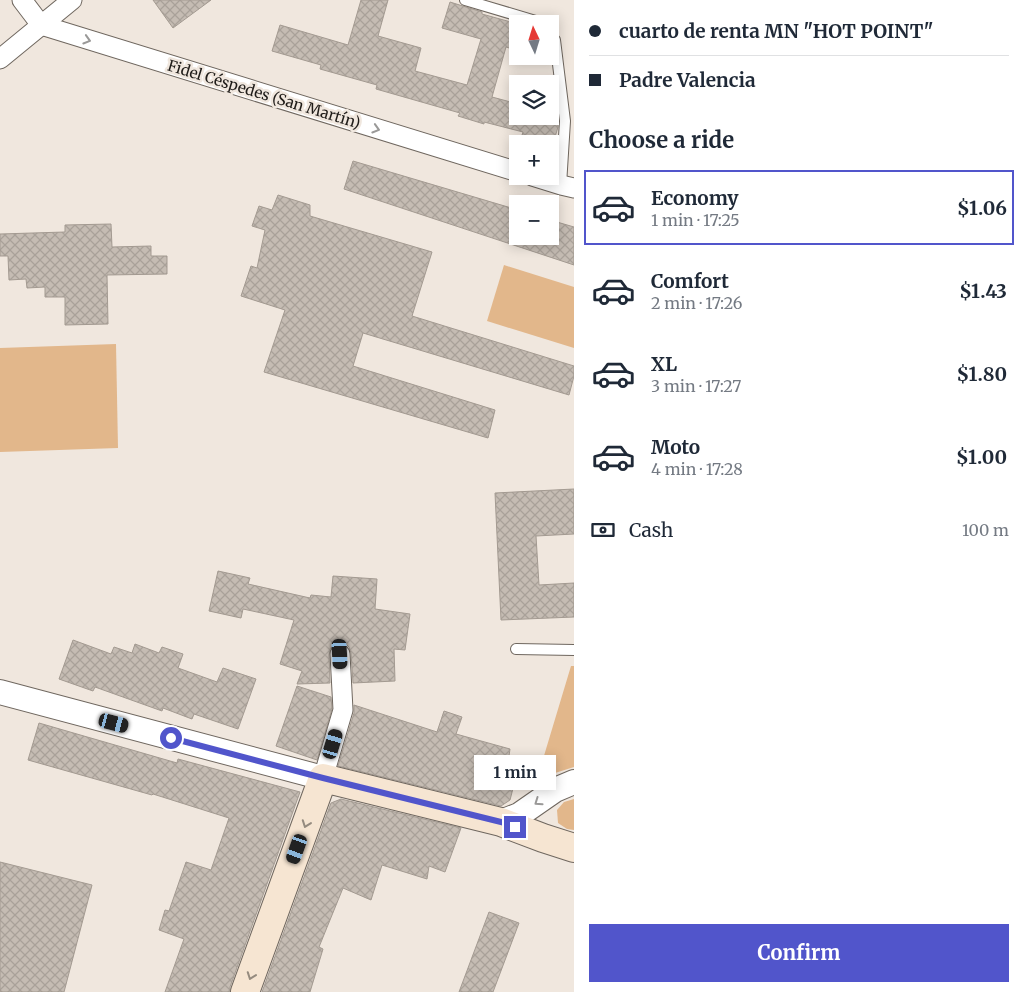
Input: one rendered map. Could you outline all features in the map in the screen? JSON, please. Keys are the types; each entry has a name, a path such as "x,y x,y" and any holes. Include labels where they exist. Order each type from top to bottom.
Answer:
{"main road":[{"path":"245,992 323,778 501,822 574,848"}],"street":[{"path":"22,0 40,25"},
{"path":"0,59 72,0"},
{"name":"Fidel Céspedes (San Martín)","path":"40,25 509,169"},
{"path":"0,692 323,778 343,710 340,654"},
{"path":"501,822 519,815 555,790 574,782"},
{"path":"543,838 574,834"}],"lane":[{"path":"465,0 515,15"},
{"path":"558,65 565,121 567,186"},
{"path":"516,649 574,650"}],"shaded area":[{"path":"504,265 574,287 574,348 487,321"},
{"path":"116,344 118,448 0,452 0,348"},
{"path":"571,666 574,666 574,767 555,773 534,789"},
{"path":"574,799 574,830 567,829 558,823 557,810 564,802"}],"building":[{"path":"153,0 211,0 173,28"},
{"path":"361,0 388,0 378,36 421,48 415,71 467,85 481,39 442,28 450,2 509,22 509,48 506,47 492,97 509,102 509,125 558,125 556,135 522,135 523,132 484,122 484,124 458,116 460,113 376,89 377,85 320,69 321,65 272,51 280,25 348,45"},
{"path":"353,161 509,207 509,244 344,189"},
{"path":"278,195 310,205 310,216 432,252 412,316 574,366 574,376 569,395 363,333 353,366 495,410 488,438 264,372 285,310 241,296 251,266 257,268 265,230 252,226 259,206 272,210"},
{"path":"559,223 574,227 574,265 513,245 559,245"},
{"path":"111,224 112,247 151,246 151,256 167,256 167,274 107,275 108,324 65,325 65,297 45,297 45,287 27,288 26,279 9,280 8,256 0,256 0,234 65,232 65,225"},
{"path":"574,489 574,534 536,536 539,585 574,583 574,617 501,620 495,493"},
{"path":"218,571 250,578 248,584 310,598 311,595 331,597 333,576 377,579 375,609 410,614 405,650 394,649 395,681 353,683 351,653 346,644 340,643 333,645 330,649 330,683 297,684 302,671 280,664 294,620 243,609 241,618 209,611"},
{"path":"73,640 111,654 114,647 132,653 135,644 159,653 162,647 183,654 178,668 217,682 223,668 256,679 238,729 194,714 192,719 163,708 162,711 95,687 93,691 59,679"},
{"path":"297,686 331,697 332,709 317,760 276,746"},
{"path":"354,705 437,732 444,711 462,717 456,734 510,749 507,770 517,773 510,800 501,806 338,766 354,713"},
{"path":"39,723 177,763 178,759 300,792 230,987 230,992 165,992 184,939 159,930 165,910 169,911 186,862 211,870 229,818 153,794 28,760"},
{"path":"341,799 461,828 445,872 429,866 427,879 382,865 371,900 343,888 319,947 323,949 310,992 262,992 331,803"},
{"path":"0,862 92,885 64,992 0,992"},
{"path":"489,912 519,923 493,992 459,992"}],"route":[{"path":"171,738 515,827"}]}
